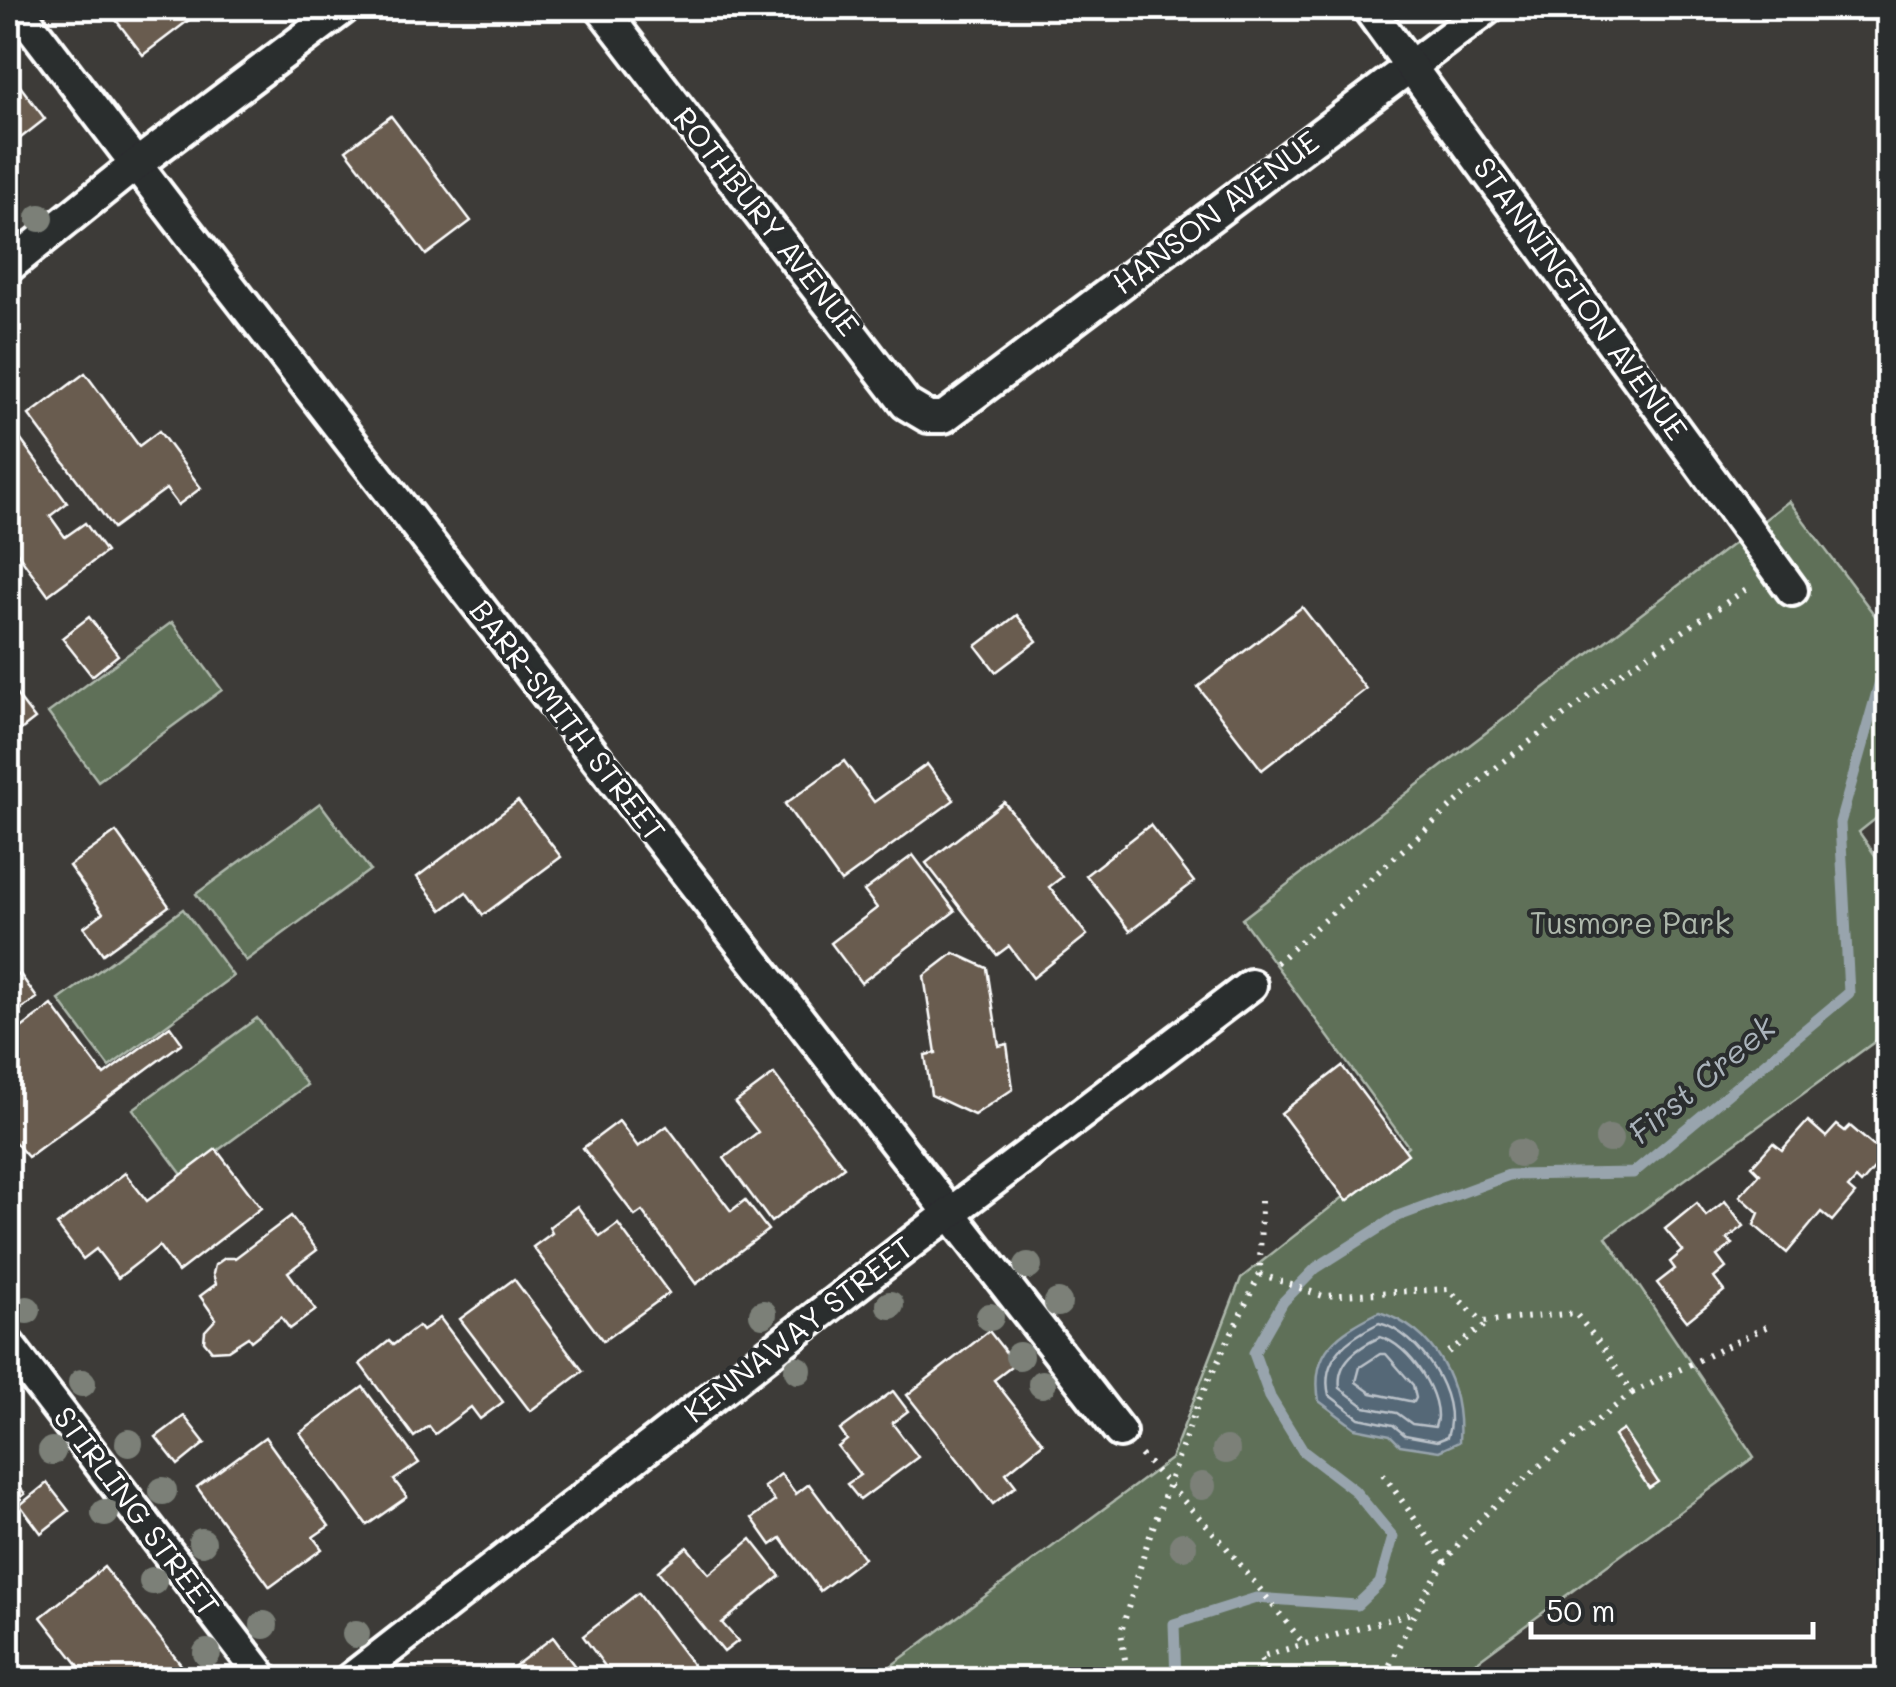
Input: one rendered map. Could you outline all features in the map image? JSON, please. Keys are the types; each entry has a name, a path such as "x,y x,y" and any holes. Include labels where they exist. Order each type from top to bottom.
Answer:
{"street":[{"name":"BARR-SMITH STREET","path":"17,8 1120,1432"},
{"path":"8,267 135,164 344,8"},
{"name":"ROTHBURY AVENUE","path":"601,8 906,404 928,417 944,417"},
{"name":"STANNINGTON AVENUE","path":"1368,8 1784,580"},
{"name":"HANSON AVENUE","path":"944,417 1488,8"},
{"name":"KENNAWAY STREET","path":"349,1680 950,1213 1251,985"},
{"name":"STIRLING STREET","path":"8,1344 265,1680"}],"path":[{"path":"1251,985 1489,773 1613,678 1784,580"},
{"path":"1128,1680 1120,1632 1200,1398 1260,1274 1261,1201"},
{"path":"1260,1274 1323,1296 1448,1290 1484,1322 1575,1313 1603,1347 1632,1393"},
{"path":"1448,1352 1490,1321"},
{"path":"1384,1680 1416,1612 1446,1562 1476,1524 1533,1472 1632,1393 1768,1326"},
{"path":"1120,1432 1304,1644"},
{"path":"1383,1474 1446,1562"},
{"path":"1272,1680 1260,1657 1416,1612"}],"green space":[{"name":"Tusmore Park","path":"1789,501 1888,633 1888,809 1859,832 1888,874 1888,1032 1606,1237 1754,1457 1453,1679 872,1680 1171,1459 1241,1278 1408,1146 1242,919"},
{"path":"172,622 222,690 98,781 48,713"},
{"path":"320,803 370,870 246,961 196,894"},
{"path":"183,909 233,976 109,1067 59,1000"},
{"path":"257,1018 307,1085 183,1176 133,1109"}],"water":[{"path":"1379,1312 1416,1332 1442,1362 1456,1400 1459,1442 1439,1451 1400,1445 1390,1435 1355,1428 1319,1401 1319,1369 1330,1345"}],"building":[{"path":"121,8 185,8 182,10 189,20 143,55 116,20 125,14"},
{"path":"8,70 45,119 8,148"},
{"path":"391,116 471,221 426,255 346,150"},
{"path":"85,373 139,446 159,431 201,488 178,505 166,489 113,528 29,415"},
{"path":"18,436 67,503 50,516 65,537 85,523 106,552 48,595 8,540 8,443"},
{"path":"1302,607 1366,689 1262,770 1198,687"},
{"path":"1017,615 1037,641 996,672 976,646"},
{"path":"89,617 118,655 92,676 62,638"},
{"path":"8,684 35,719 8,740"},
{"path":"844,761 874,802 927,764 954,800 841,882 785,804"},
{"path":"518,801 561,857 483,915 466,892 442,910 417,877"},
{"path":"1004,802 1062,877 1049,887 1087,935 1033,978 1009,946 997,955 926,863"},
{"path":"1150,825 1194,882 1130,931 1086,875"},
{"path":"116,832 169,906 103,954 84,927 103,913 69,866"},
{"path":"913,855 955,911 861,983 831,943 877,908 864,891"},
{"path":"954,953 987,968 999,1046 1007,1044 1013,1089 974,1115 931,1095 925,1055 936,1053 924,976"},
{"path":"20,974 37,998 8,1019 8,975 11,981"},
{"path":"52,1005 104,1075 170,1026 182,1043 28,1157 8,1134 8,1038"},
{"path":"1342,1066 1408,1154 1347,1201 1281,1113"},
{"path":"774,1074 844,1167 771,1222 724,1158 758,1132 735,1103"},
{"path":"619,1121 638,1147 667,1126 731,1211 745,1200 768,1230 696,1284 642,1211 635,1216 583,1148"},
{"path":"1808,1121 1826,1137 1837,1125 1845,1131 1850,1126 1885,1156 1861,1184 1856,1179 1848,1188 1855,1194 1832,1221 1821,1212 1787,1253 1754,1225 1759,1213 1740,1196 1760,1174 1752,1166 1773,1143 1782,1150"},
{"path":"216,1149 261,1208 178,1272 159,1246 118,1278 96,1249 83,1259 57,1225 125,1173 147,1201"},
{"path":"1725,1201 1744,1226 1727,1239 1733,1244 1717,1256 1726,1268 1714,1278 1724,1291 1687,1321 1657,1283 1675,1269 1670,1262 1683,1251 1665,1229 1697,1203 1706,1216"},
{"path":"577,1206 600,1237 618,1224 669,1293 603,1341 533,1247 552,1233 549,1227"},
{"path":"291,1216 317,1250 288,1272 316,1310 290,1329 281,1317 251,1341 248,1337 228,1350 212,1351 204,1341 205,1331 216,1319 200,1296 216,1284 215,1265 225,1258 235,1258"},
{"path":"514,1279 583,1371 530,1411 460,1319"},
{"path":"440,1318 503,1402 480,1419 471,1407 435,1434 429,1426 414,1437 360,1364 389,1341 393,1345 418,1326 422,1331"},
{"path":"989,1331 1015,1364 994,1380 1043,1443 1006,1473 1016,1486 993,1504 907,1395"},
{"path":"363,1387 419,1463 394,1480 407,1497 367,1525 300,1433"},
{"path":"893,1391 908,1411 892,1423 918,1457 860,1500 847,1484 860,1475 838,1447 847,1440 840,1430"},
{"path":"184,1416 205,1443 178,1465 156,1437"},
{"path":"1623,1430 1658,1482 1649,1488 1614,1436"},
{"path":"265,1437 329,1526 313,1537 322,1549 270,1587 197,1487"},
{"path":"8,1471 25,1494 8,1507"},
{"path":"781,1474 796,1494 809,1484 864,1558 820,1591 781,1538 771,1545 752,1518 775,1501 764,1487"},
{"path":"47,1483 69,1511 41,1533 20,1505"},
{"path":"751,1539 780,1576 722,1623 738,1641 724,1652 658,1571 687,1547 709,1574"},
{"path":"104,1567 186,1671 176,1680 90,1680 41,1617"},
{"path":"638,1593 704,1680 615,1680 583,1636"},
{"path":"553,1637 585,1680 507,1680 511,1677 507,1672"}],"waterway":[{"name":"First Creek","path":"1176,1680 1174,1624 1256,1598 1357,1605 1380,1583 1393,1537 1354,1490 1303,1451 1270,1397 1254,1353 1283,1302 1316,1268 1398,1216 1509,1175 1633,1173 1849,993 1840,823 1888,653"}]}
